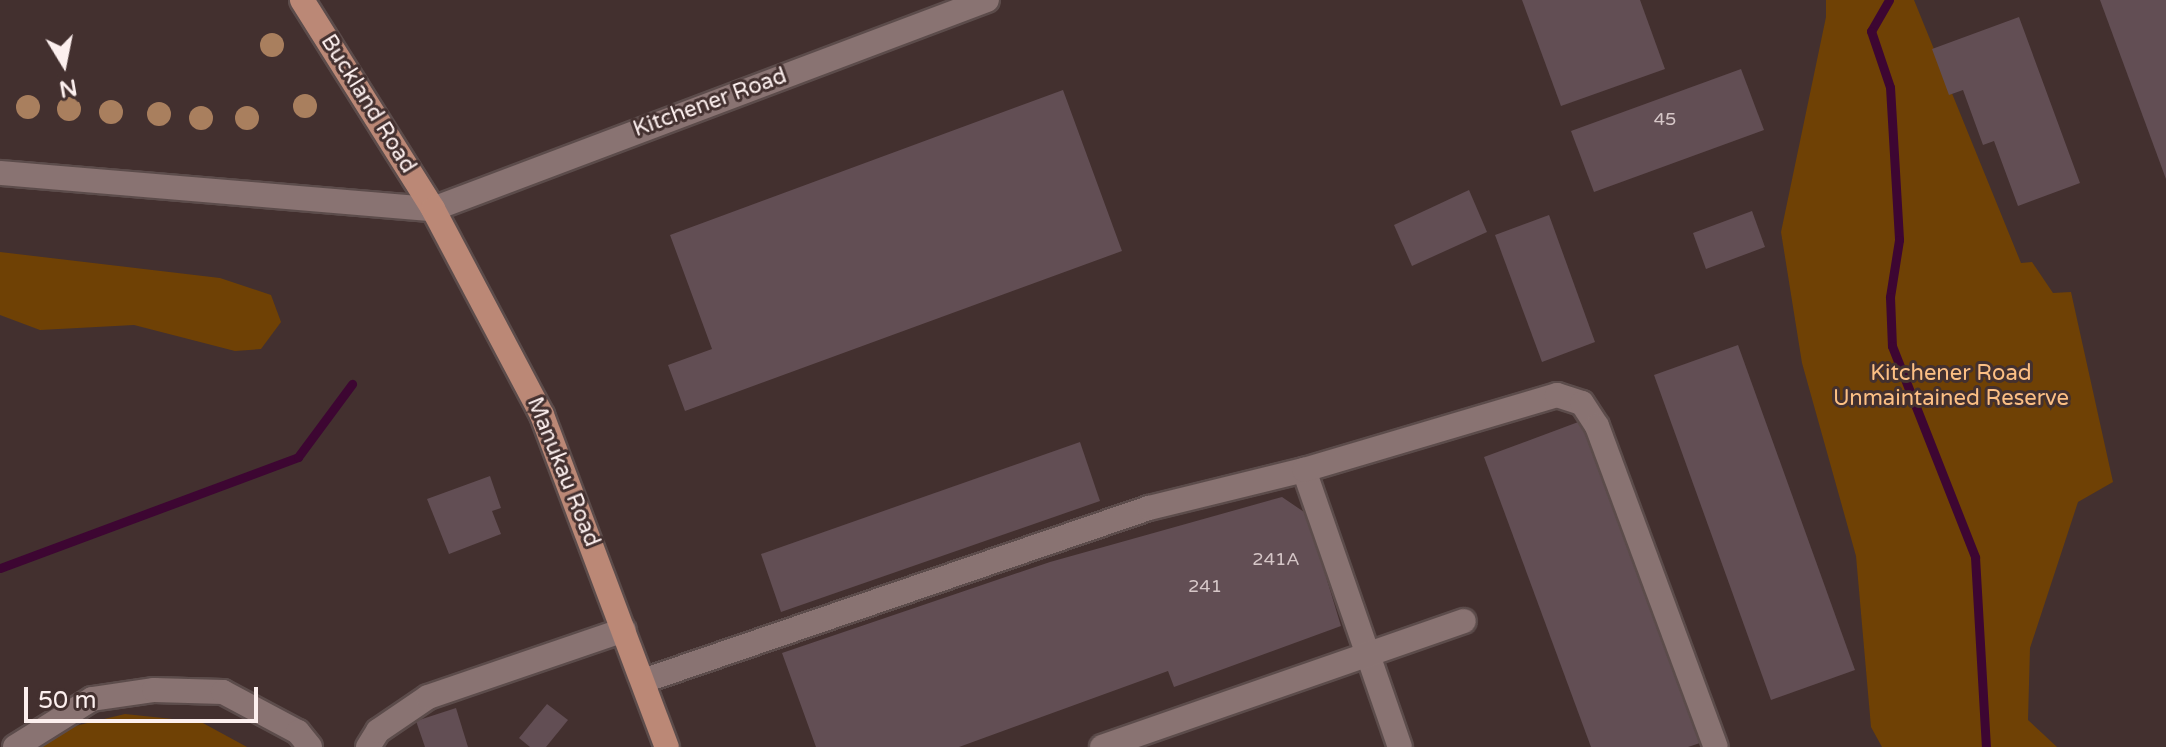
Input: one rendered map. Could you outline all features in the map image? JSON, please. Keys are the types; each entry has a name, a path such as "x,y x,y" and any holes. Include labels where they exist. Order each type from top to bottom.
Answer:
{"main road":[{"name":"Buckland Road","path":"302,0 433,209"},
{"name":"Manukau Road","path":"433,209 542,415 667,747"}],"street":[{"name":"Kitchener Road","path":"433,209 987,0"},
{"path":"0,173 433,209"},
{"path":"643,681 1149,508 1304,470 1557,395 1582,403 1597,426 1716,747"},
{"path":"1304,470 1400,747"},
{"path":"1102,747 1464,621"},
{"path":"368,747 378,731 428,697 624,630"},
{"path":"15,747 92,699 154,690 223,692 298,732 310,747"}],"green space":[{"name":"Kitchener Road Unmaintained Reserve","path":"1826,0 1914,0 2021,263 2032,262 2053,293 2071,292 2113,482 2078,502 2030,648 2028,720 2057,747 1882,747 1871,727 1856,556 1802,363 1781,232 1826,17"},
{"path":"0,252 220,278 271,295 281,322 261,349 235,351 134,325 40,330 0,315"},
{"path":"125,714 201,722 247,747 39,747 75,726"}],"building":[{"path":"1522,0 1640,0 1665,69 1561,106"},
{"path":"2100,0 2166,0 2166,179"},
{"path":"2019,17 2080,183 2018,206 1994,141 1983,145 1963,90 1949,95 1932,49"},
{"path":"1741,69 1764,130 1594,192 1571,131"},
{"path":"1063,90 1122,251 685,411 668,365 712,349 670,235"},
{"path":"1469,190 1487,232 1412,266 1394,225"},
{"path":"1752,211 1765,247 1706,269 1693,233"},
{"path":"1549,215 1595,342 1542,362 1495,235"},
{"path":"1738,345 1855,670 1771,700 1654,375"},
{"path":"1581,421 1700,743 1688,747 1591,747 1484,457"},
{"path":"1080,442 1100,501 781,612 761,554"},
{"path":"490,476 501,508 492,511 501,534 449,554 427,499"},
{"path":"1282,497 1307,514 1341,626 1174,687 1168,671 959,747 816,747 782,653 1050,562"},
{"path":"547,704 568,720 546,747 530,747 519,738"},
{"path":"456,708 468,747 425,747 416,721"}],"waterway":[{"path":"1889,0 1871,31 1890,87 1899,240 1890,297 1892,346 1975,557 1986,747"},
{"path":"0,568 298,457 352,384"}]}
